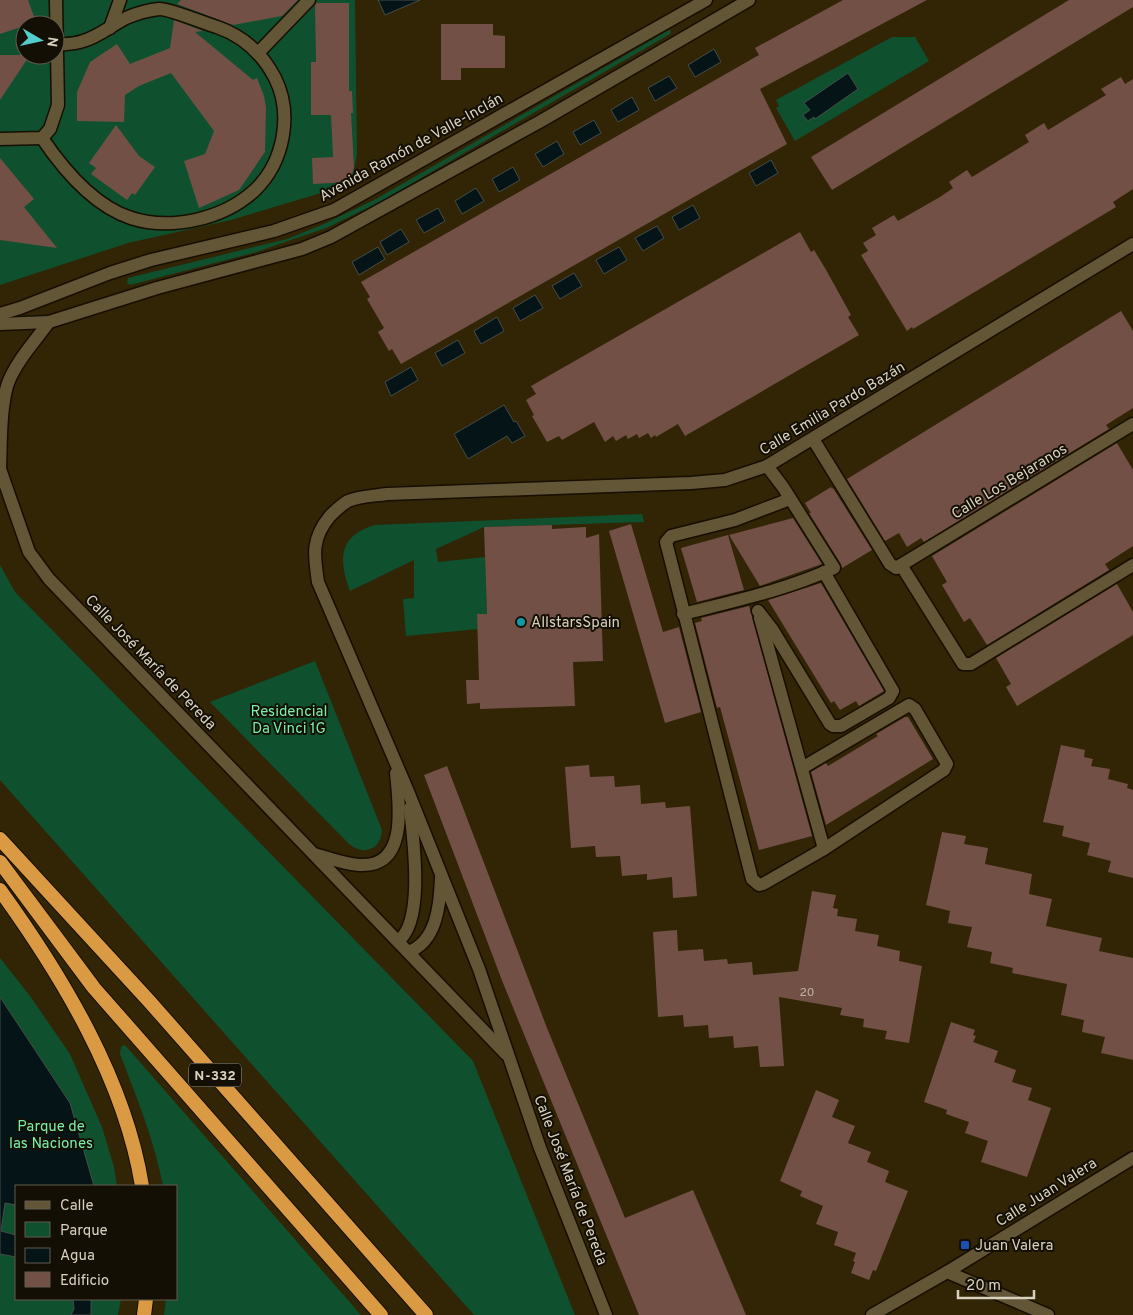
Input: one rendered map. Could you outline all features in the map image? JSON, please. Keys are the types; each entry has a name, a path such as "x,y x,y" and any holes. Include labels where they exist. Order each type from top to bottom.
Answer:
{"highway":[{"name":"N-332","path":"0,839 149,1001 426,1315"},
{"name":"N-332","path":"0,862 94,988 380,1315"},
{"path":"0,890 33,935 73,1002 99,1053 124,1117 142,1185"},
{"path":"144,1315 146,1300"}],"street":[{"path":"56,0 56,15"},
{"path":"110,28 120,0"},
{"path":"258,53 309,0"},
{"path":"0,324 49,322 157,288 302,249 331,237 541,121 749,0"},
{"path":"698,2 706,25"},
{"name":"Avenida Ramón de Valle-Inclán","path":"0,314 110,273 151,260 274,231 334,210 698,2"},
{"path":"42,138 71,176 88,192 108,206 129,218 167,224 188,221 225,209 241,201 256,189 268,174 282,140 283,102 274,76 258,53 245,41 229,32 158,4 128,17 84,41 65,44"},
{"path":"0,139 42,138 50,129 58,105 57,65"},
{"name":"Calle Emilia Pardo Bazán","path":"336,510 348,501 387,494 691,483 725,480 767,466 1133,244"},
{"name":"Calle José María de Pereda","path":"49,322 24,356 8,385 1,422 0,470 23,537 38,566 508,1056"},
{"name":"Calle Los Bejaranos","path":"901,565 1133,424"},
{"path":"813,439 890,564 896,568 901,565 961,661 968,665 1133,564"},
{"path":"683,614 791,586 834,568 767,466"},
{"path":"790,499 735,520 668,538 666,546 752,880 759,885 763,884 824,849 944,770 947,764 915,709 909,705 802,768"},
{"name":"Calle José María de Pereda","path":"336,510 316,538 314,558 318,582 407,789 479,969 540,1148 606,1315"},
{"path":"758,611 772,629 833,726 840,726 889,698 893,691 824,572"},
{"path":"753,596 824,849"},
{"name":"Calle José María de Pereda","path":"313,853 345,863 360,865 382,861 389,854 394,845 399,820 396,763"},
{"name":"Calle José María de Pereda","path":"398,941 410,924 414,904 415,881 412,830 407,789"},
{"name":"Calle José María de Pereda","path":"408,952 424,943 430,934 438,909 441,873"},
{"name":"Calle Juan Valera","path":"872,1315 947,1272 1133,1158"},
{"path":"947,1272 1048,1315"}],"green space":[{"path":"0,0 355,0 357,155 351,184 231,220 128,243 0,285"},
{"path":"669,30 671,31 670,34 378,203 326,228 253,253 130,285 127,283 128,278 287,239 324,224 376,199"},
{"path":"892,37 915,37 929,61 795,141 776,108 779,106 776,100"},
{"path":"642,514 644,522 484,527 436,549 438,562 485,557 487,614 477,614 478,629 406,636 403,599 414,598 414,560 350,591 346,579 343,559 344,550 348,542 363,529 375,525"},
{"path":"0,565 15,592 473,1061 575,1315 474,1315 0,780"},
{"name":"Residencial Da Vinci 1G","path":"315,661 382,830 379,842 371,849 360,850 349,844 210,702"},
{"name":"Parque de las Naciones","path":"0,958 30,996 70,1054 102,1127 114,1167 117,1185 15,1185 15,1300 121,1300 118,1315 0,1315"},
{"path":"125,1045 361,1315 164,1315 166,1300 178,1300 178,1185 163,1185 150,1136 120,1054 121,1047"}],"water":[{"path":"378,0 420,0 385,15"},
{"path":"714,49 721,62 695,77 688,65"},
{"path":"848,73 858,89 815,119 814,117 808,121 803,115 810,110 804,103"},
{"path":"669,76 677,88 655,101 648,88"},
{"path":"632,97 639,110 618,122 611,110"},
{"path":"594,120 601,133 580,145 573,132"},
{"path":"557,141 564,154 543,167 535,154"},
{"path":"771,160 778,173 756,186 749,173"},
{"path":"513,167 520,180 499,192 492,179"},
{"path":"476,188 484,201 462,214 455,201"},
{"path":"693,205 700,218 679,230 672,217"},
{"path":"438,208 445,221 424,233 416,220"},
{"path":"657,226 664,238 643,251 635,238"},
{"path":"401,229 409,242 387,255 380,242"},
{"path":"378,247 385,259 359,275 352,262"},
{"path":"619,247 627,260 604,274 596,260"},
{"path":"574,273 582,286 560,299 552,286"},
{"path":"535,295 543,308 520,321 513,308"},
{"path":"497,317 504,331 481,344 474,331"},
{"path":"458,340 465,353 442,366 435,353"},
{"path":"411,367 418,380 391,396 385,382"},
{"path":"504,405 525,436 512,443 507,436 468,459 454,434"},
{"path":"0,997 70,1103 94,1185 15,1185 15,1205 5,1203 1,1231 15,1235 15,1257 0,1254"},
{"path":"73,1300 91,1300 91,1315 71,1315 74,1309"}],"building":[{"path":"0,0 28,0 33,15 15,15 15,29 0,34"},
{"path":"181,0 298,0 282,16 233,25 177,4"},
{"path":"843,0 927,0 760,89 787,144 401,364 392,349 389,351 378,332 384,328 367,299 370,297 361,282 759,55 755,48"},
{"path":"1069,0 1133,0 1133,7 832,190 811,157"},
{"path":"316,3 349,3 349,91 352,91 353,113 351,113 354,167 350,182 313,184 312,158 333,157 331,115 311,115 311,62 316,62"},
{"path":"174,20 203,31 195,32 253,80 257,78 266,107 265,152 239,190 199,208 184,161 205,154 214,131 171,73 139,86 125,95 124,122 77,121 77,92 90,62 117,44 130,64 170,48"},
{"path":"441,24 493,24 493,35 505,36 505,68 461,68 461,80 441,80"},
{"path":"0,55 15,55 15,65 23,65 0,100"},
{"path":"1121,77 1125,84 1133,79 1133,189 1113,202 1116,207 907,331 861,255 868,251 863,243 876,235 872,228 894,215 898,221 940,197 953,188 949,182 967,170 972,177 1029,142 1025,135 1044,123 1048,130 1106,95 1101,89"},
{"path":"116,125 139,156 155,167 135,195 132,193 127,200 91,174 96,168 89,163"},
{"path":"0,158 34,199 24,207 57,248 0,240"},
{"path":"800,232 811,252 814,250 825,268 851,315 848,317 859,335 685,436 678,424 656,437 655,435 651,438 648,433 639,438 637,434 628,439 626,435 616,441 613,436 605,442 594,422 562,440 559,436 547,442 532,416 534,415 526,400 536,394 531,386"},
{"path":"1121,311 1133,331 1133,408 1106,425 1109,429 924,542 921,538 907,547 899,533 885,541 847,479"},
{"path":"1117,443 1133,470 1133,546 1105,564 1109,570 987,645 970,618 964,622 942,585 947,582 932,556"},
{"path":"831,487 872,550 842,568 805,503"},
{"path":"793,518 822,564 760,586 729,535"},
{"path":"631,524 663,632 679,627 701,712 665,723 609,531"},
{"name":"AllstarsSpain","path":"552,525 552,529 586,527 586,538 599,534 603,661 573,662 575,706 480,709 480,703 467,704 466,680 479,680 477,614 487,614 484,527"},
{"path":"728,535 744,590 697,602 681,548"},
{"path":"821,583 884,691 859,706 856,701 840,710 834,701 831,703 768,600"},
{"path":"1117,584 1133,612 1133,635 1017,706 1006,687 1011,684 996,658"},
{"path":"749,606 812,836 759,850 720,707 717,708 695,623 702,621 701,618"},
{"path":"908,717 933,759 826,825 811,772 826,763 828,766 878,736 876,734"},
{"path":"1061,745 1085,750 1084,757 1093,759 1091,766 1110,769 1108,779 1128,784 1127,788 1133,790 1133,878 1108,872 1111,861 1087,855 1090,843 1062,836 1064,826 1043,822"},
{"path":"589,765 590,777 614,776 615,787 640,785 641,804 665,802 666,808 690,806 697,896 673,898 672,877 647,880 647,874 622,876 620,856 596,857 595,846 571,848 565,767"},
{"path":"447,766 547,1028 625,1218 693,1190 746,1315 639,1315 503,983 424,775"},
{"path":"942,832 966,836 964,844 988,848 985,864 1032,874 1029,894 1052,899 1046,926 1102,938 1099,951 1133,958 1133,1060 1101,1053 1105,1037 1082,1032 1084,1020 1061,1015 1067,984 1012,973 1013,968 990,963 992,952 967,947 972,927 948,923 950,911 926,905"},
{"path":"812,891 836,895 833,908 838,909 837,916 857,919 855,931 879,935 877,946 900,951 899,961 922,966 909,1043 885,1039 887,1031 863,1027 864,1019 840,1015 842,1008 779,997 784,1066 760,1067 758,1046 734,1048 733,1036 709,1038 708,1025 684,1027 683,1015 658,1017 653,932 677,930 678,951 703,949 704,961 727,959 728,964 752,962 753,975 798,971"},
{"path":"951,1022 975,1030 973,1035 976,1036 973,1042 998,1051 994,1062 1016,1070 1012,1082 1032,1088 1028,1100 1051,1108 1027,1177 981,1162 988,1141 965,1133 969,1122 946,1114 947,1110 924,1102"},
{"path":"816,1090 839,1100 832,1117 855,1126 848,1143 871,1152 867,1162 889,1171 885,1182 908,1191 876,1271 873,1270 869,1280 851,1273 856,1253 834,1245 838,1232 816,1224 823,1206 800,1196 802,1191 780,1181"}],"place":[{"name":"AllstarsSpain","path":"521,622"},
{"name":"Juan Valera","path":"965,1245"}]}
